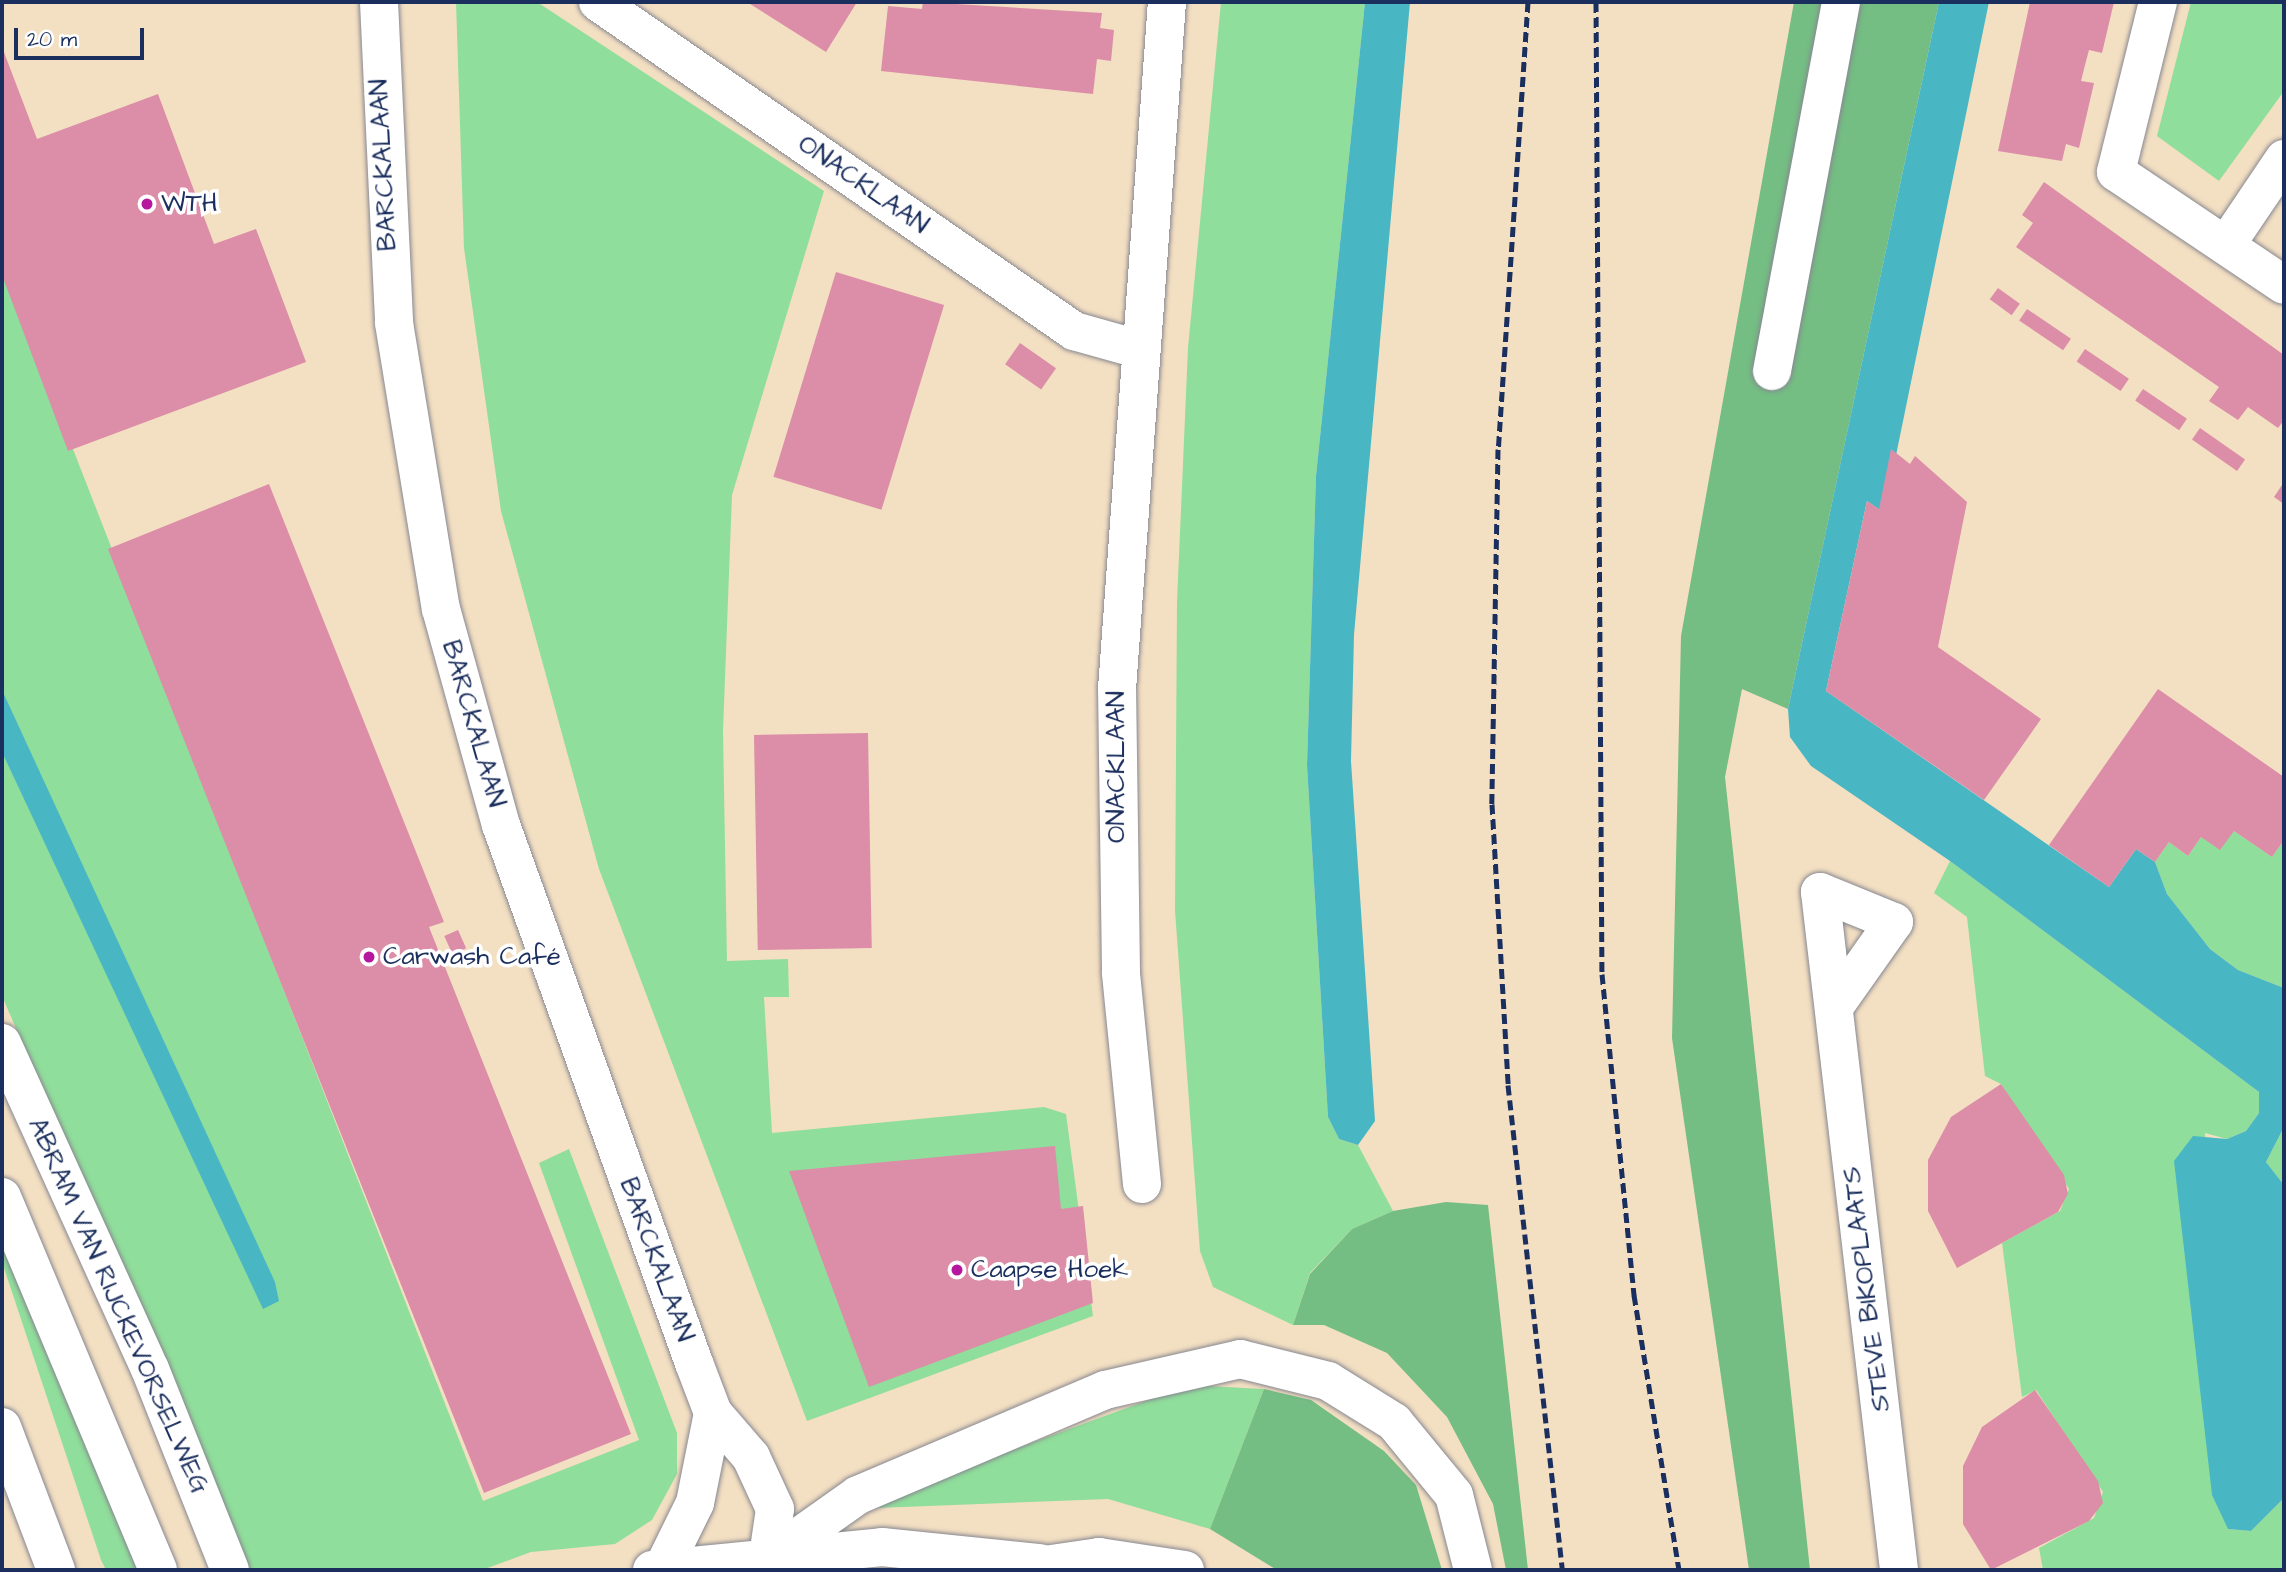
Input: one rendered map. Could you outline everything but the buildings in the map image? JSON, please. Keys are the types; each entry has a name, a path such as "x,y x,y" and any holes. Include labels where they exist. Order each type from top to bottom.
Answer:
{"main road":[{"name":"BARCKALAAN","path":"379,2 394,323 441,609 501,824 713,1413 751,1457 775,1509 768,1564"},
{"name":"ONACKLAAN","path":"598,2 1074,331 1138,349"},
{"name":"ONACKLAAN","path":"1142,1184 1115,828 1121,584 1167,2"},
{"path":"1772,371 1841,2"},
{"path":"2158,2 2116,172 2284,285"},
{"path":"2225,246 2284,159"},
{"name":"STEVE BIKOPLAATS","path":"1834,1007 1899,1570"},
{"name":"ABRAM VAN RIJCKEVORSELWEG","path":"2,1043 150,1369 230,1570"},
{"path":"2,1198 158,1570"},
{"path":"768,1564 858,1495 1080,1400 1240,1359 1328,1381 1395,1422 1454,1495 1473,1570"},
{"path":"657,1569 695,1503 713,1413"},
{"path":"2,1427 56,1570"},
{"path":"657,1569 768,1564 881,1546 1026,1567 1100,1558 1185,1570"}],"green space":[{"path":"456,2 537,2 824,191 732,495 723,731 727,961 788,959 789,997 764,997 772,1133 1044,1107 1066,1114 1093,1316 807,1421 599,869 501,511 464,248"},
{"path":"1221,2 1365,2 1316,476 1307,765 1328,1117 1339,1139 1358,1145 1393,1211 1352,1229 1310,1273 1293,1325 1213,1287 1200,1251 1175,911 1177,602 1188,348"},
{"path":"1794,2 1939,2 1788,709 1742,689 1725,777 1810,1570 1749,1570 1672,1038 1681,636"},
{"path":"2191,2 2284,2 2284,91 2219,181 2157,136"},
{"path":"2,267 483,1501 639,1440 539,1163 569,1149 677,1433 677,1474 652,1520 615,1544 531,1552 482,1570 251,1570 2,996"},
{"path":"2234,831 2272,857 2284,840 2284,988 2238,970 2210,949 2167,894 2155,862 2169,842 2188,856 2201,837"},
{"path":"1950,861 2259,1092 2259,1113 2246,1131 2227,1139 2205,1133 2228,1529 2251,1531 2284,1498 2284,1570 2043,1570 2039,1548 2094,1518 2103,1492 2036,1390 2022,1397 2002,1243 2060,1211 2069,1189 2001,1084 1985,1076 1967,917 1934,893"},
{"path":"2284,1127 2284,1185 2266,1162"},
{"path":"1446,1202 1488,1205 1528,1570 1506,1570 1493,1504 1447,1417 1387,1353 1324,1325 1293,1325 1310,1274 1352,1229 1393,1211"},
{"path":"2,1227 147,1570 106,1570 101,1560 2,1262"},
{"path":"1208,1386 1264,1389 1210,1529 1108,1499 851,1509 1154,1398"},
{"path":"1264,1389 1311,1400 1384,1451 1416,1485 1442,1570 1277,1570 1210,1529"}],"water":[{"path":"1365,2 1410,2 1354,635 1351,761 1375,1121 1358,1145 1339,1139 1328,1117 1307,765 1316,476"},
{"path":"1939,2 1989,2 1893,470 1899,523 1867,501 1826,691 2109,887 2136,849 2155,862 2167,894 2210,949 2238,970 2284,988 2284,1127 2266,1162 2284,1185 2284,1498 2251,1531 2228,1529 2212,1495 2174,1161 2193,1136 2227,1139 2246,1131 2259,1113 2259,1092 1950,861 1811,766 1790,737 1788,709"},
{"path":"2,690 275,1282 279,1301 263,1309 2,752"}],"railway":[{"path":"1528,2 1498,449 1492,804 1508,1085 1562,1570"},
{"path":"1596,2 1602,974 1634,1295 1679,1570"}],"place":[{"name":"WTH","path":"147,204"},
{"name":"Carwash Café","path":"369,957"},
{"name":"Caapse Hoek","path":"957,1270"}]}
